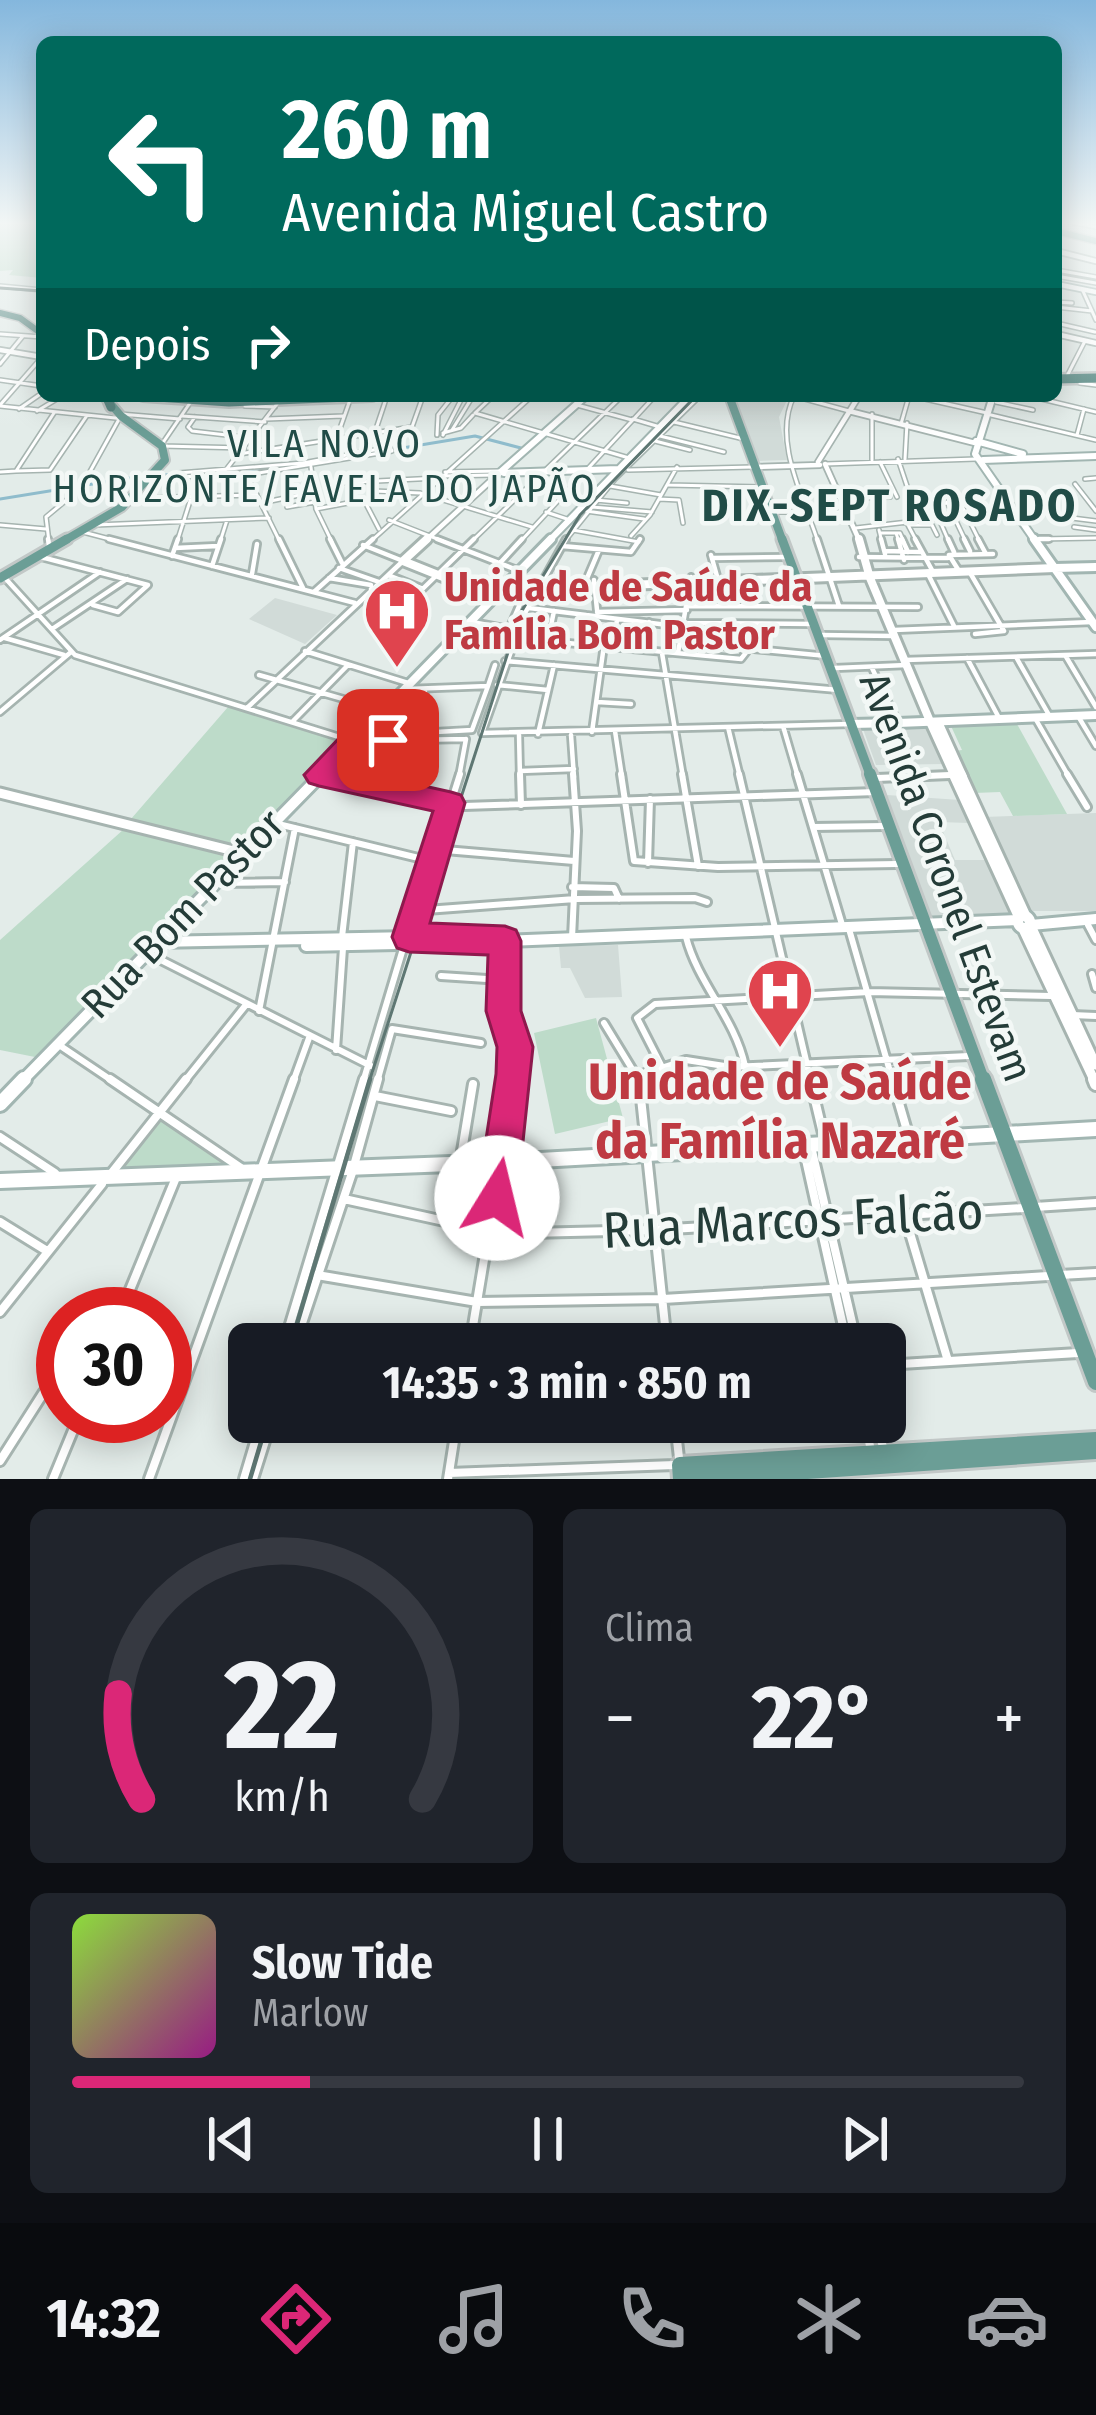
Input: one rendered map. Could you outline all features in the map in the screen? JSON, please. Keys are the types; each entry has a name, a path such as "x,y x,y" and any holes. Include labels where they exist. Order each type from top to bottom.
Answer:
{"highway":[{"path":"2,316 36,320"},
{"path":"2,316 36,332"},
{"path":"1062,377 1096,380"}],"main road":[{"path":"500,473 580,402"},
{"name":"Rua Bom Pastor","path":"3,1097 518,570 658,435 685,402"},
{"name":"Avenida Coronel Estevam","path":"731,402 1004,1136 1090,1352 1096,1382"},
{"path":"994,402 979,443 979,458 1095,619"},
{"path":"3,575 134,498 165,460 162,446 114,408"},
{"path":"979,443 1035,458"},
{"path":"1017,452 1096,454"},
{"path":"979,458 1096,454"},
{"path":"500,473 624,467"},
{"path":"1005,496 1058,568"},
{"path":"1058,568 1096,567"},
{"path":"851,724 1078,716 1096,711"},
{"path":"151,947 505,941 1091,920"},
{"path":"0,1181 503,1162 1096,1131"},
{"path":"684,1474 878,1453 1096,1440"},
{"path":"684,1474 1096,1451"}],"street":[{"path":"1082,291 1095,315"},
{"path":"1062,304 1072,303"},
{"path":"1088,303 1096,304"},
{"path":"1062,306 1095,315"},
{"path":"1062,325 1095,332 1093,342 1062,376"},
{"path":"0,334 36,335"},
{"path":"0,364 25,334"},
{"path":"1062,336 1093,342"},
{"path":"0,350 36,356"},
{"path":"36,364 0,405 86,417 114,408 181,417 266,420 343,416"},
{"path":"0,380 36,385"},
{"path":"19,409 36,397"},
{"path":"37,411 52,402"},
{"path":"182,402 181,417 162,446 241,451 416,425 422,402"},
{"path":"225,471 266,420 273,402"},
{"path":"337,437 349,402"},
{"path":"375,432 385,402"},
{"path":"441,434 439,416 449,402"},
{"path":"441,434 460,402"},
{"path":"452,430 469,402"},
{"path":"441,434 487,402"},
{"path":"314,591 525,402"},
{"path":"404,608 616,402"},
{"path":"500,563 650,402"},
{"path":"694,402 570,524 513,638 482,734 851,724"},
{"path":"793,402 784,421 839,606"},
{"path":"816,402 979,443"},
{"path":"822,463 857,402"},
{"path":"909,402 901,460 913,504 909,522 955,627"},
{"path":"936,402 1096,440"},
{"path":"1008,402 1033,410"},
{"path":"1029,424 1034,402"},
{"path":"1061,402 1096,410"},
{"path":"1061,402 1096,410"},
{"path":"577,405 633,420 690,450"},
{"path":"87,477 114,408"},
{"path":"1077,435 1084,409"},
{"path":"476,412 604,451 624,467 901,460"},
{"path":"18,471 54,413"},
{"path":"871,415 872,460"},
{"path":"0,472 54,467 86,417"},
{"path":"196,417 188,428 195,432 252,437"},
{"path":"674,422 744,439"},
{"path":"658,435 724,452"},
{"path":"179,473 251,472 391,449"},
{"path":"822,463 979,458"},
{"path":"155,475 251,472 335,460"},
{"path":"842,498 893,497 880,462"},
{"path":"822,463 842,498 892,633 1059,996 1096,1064"},
{"path":"311,467 315,507 341,566 410,602"},
{"path":"631,536 652,512 676,468"},
{"path":"251,472 256,495 303,588"},
{"path":"336,483 500,473"},
{"path":"247,708 273,677 500,473"},
{"path":"172,556 198,476"},
{"path":"1085,479 1096,478"},
{"path":"668,484 762,487"},
{"path":"1075,484 1096,511"},
{"path":"610,486 679,500 683,523"},
{"path":"836,489 854,489"},
{"path":"374,491 420,493 532,527"},
{"path":"261,503 314,492"},
{"path":"134,498 256,495"},
{"path":"70,497 46,517 45,554 147,588 118,612 93,605"},
{"path":"596,500 627,503"},
{"path":"287,507 366,502 379,529"},
{"path":"946,502 971,554"},
{"path":"885,551 952,556 990,554 958,503 939,503 952,556 959,572"},
{"path":"588,509 652,512"},
{"path":"588,509 644,519"},
{"path":"546,512 570,524 641,539 628,552 562,546"},
{"path":"772,512 811,512 876,525 942,517"},
{"path":"88,529 269,518"},
{"path":"1072,518 1096,521"},
{"path":"212,566 226,520"},
{"path":"389,520 518,570"},
{"path":"909,522 931,524 937,535"},
{"path":"876,525 886,559"},
{"path":"2,527 46,529"},
{"path":"1074,527 1096,530"},
{"path":"88,529 355,603"},
{"path":"880,533 896,533"},
{"path":"896,533 905,552"},
{"path":"896,533 904,560"},
{"path":"1039,538 1096,538"},
{"path":"883,542 899,543"},
{"path":"251,576 257,544"},
{"path":"362,545 438,574 499,590 538,584"},
{"path":"175,548 218,546"},
{"path":"597,614 590,582 599,550"},
{"path":"14,554 26,565"},
{"path":"862,557 904,560 924,555"},
{"path":"717,576 711,556 788,557"},
{"path":"499,590 538,584 1058,568"},
{"path":"969,571 1004,631 974,634"},
{"path":"1,638 100,572"},
{"path":"3,575 69,654"},
{"path":"388,575 423,589"},
{"path":"691,579 770,577"},
{"path":"329,578 375,586"},
{"path":"51,629 127,579"},
{"path":"678,653 691,579"},
{"path":"468,621 509,629 527,588"},
{"path":"526,608 586,615 806,605 918,607"},
{"path":"548,640 554,611"},
{"path":"597,614 685,625 892,633 1095,619"},
{"path":"581,644 586,615"},
{"path":"614,646 617,619"},
{"path":"647,649 649,622"},
{"path":"1,638 355,739 454,733 477,727 495,665"},
{"path":"513,638 743,658 748,650"},
{"path":"680,642 826,656"},
{"path":"592,732 604,645"},
{"path":"303,651 405,686 488,686"},
{"path":"662,651 698,866"},
{"path":"0,712 69,654"},
{"path":"831,668 1096,654"},
{"path":"1065,655 1096,711"},
{"path":"1016,657 1050,717"},
{"path":"967,658 1000,719"},
{"path":"505,661 839,690"},
{"path":"292,722 348,665"},
{"path":"538,734 554,665"},
{"path":"871,667 898,723"},
{"path":"262,673 382,710"},
{"path":"497,686 548,690"},
{"path":"338,755 421,764 425,689"},
{"path":"597,702 631,704"},
{"path":"1078,716 1096,746"},
{"path":"1035,718 1087,807"},
{"path":"934,722 988,841"},
{"path":"783,726 889,1059 910,1140"},
{"path":"728,728 807,1063 824,1218 847,1323"},
{"path":"615,731 631,853 638,862 762,867 903,864"},
{"path":"454,733 466,739"},
{"path":"571,733 576,803 572,938"},
{"path":"519,735 521,805"},
{"path":"423,736 466,739"},
{"path":"301,1323 344,1199 346,1167 400,941 433,862 466,739"},
{"path":"520,771 574,769"},
{"path":"319,775 451,803 521,805 802,794 955,775"},
{"path":"0,793 242,854"},
{"path":"648,863 650,799"},
{"path":"273,822 433,862"},
{"path":"813,827 889,826"},
{"path":"258,1013 295,828"},
{"path":"336,1050 353,842"},
{"path":"445,850 574,860"},
{"path":"214,883 285,881"},
{"path":"571,887 614,888 619,899"},
{"path":"425,910 575,898 695,898 707,902"},
{"path":"1091,920 1096,940"},
{"path":"686,934 692,963 739,1035 745,1066"},
{"path":"474,1323 503,1162 515,1047 504,1018 505,941"},
{"path":"151,947 245,1006 371,1066"},
{"path":"1091,974 1096,988"},
{"path":"441,976 502,980"},
{"path":"661,1065 637,1018 655,1004 868,992 1059,996"},
{"path":"0,1312 245,1006"},
{"path":"1074,1023 1096,1016"},
{"path":"604,1023 639,1075 665,1323"},
{"path":"1074,1023 1096,1084"},
{"path":"291,1323 374,1096 392,1029 482,1043"},
{"path":"148,1479 251,1173 309,1038"},
{"path":"57,1043 251,1173"},
{"path":"639,1075 686,1060 745,1066 974,1056"},
{"path":"460,1163 473,1084"},
{"path":"374,1096 452,1112"},
{"path":"0,1136 64,1179"},
{"path":"132,1287 177,1175"},
{"path":"344,1199 458,1224"},
{"name":"Rua Marcos Falcão","path":"490,1234 654,1230 1096,1203"},
{"path":"904,1214 948,1360"},
{"path":"0,1222 46,1251"},
{"path":"316,1275 477,1303 663,1300 1096,1274"},
{"path":"906,1363 1090,1352"},
{"path":"0,1461 36,1405"},
{"path":"53,1479 68,1443"},
{"path":"244,1479 255,1443"},
{"path":"253,1479 264,1443"},
{"path":"454,1443 449,1476 684,1474 679,1443"},
{"path":"874,1443 878,1453"},
{"path":"877,1443 878,1453"}],"shaded area":[{"path":"734,402 786,402 779,417 787,460 757,461"},
{"path":"275,598 337,615 305,644 249,619"},
{"path":"928,728 944,764 876,765 863,729"},
{"path":"887,795 960,800 969,823 939,822 955,860 986,860 1011,917 931,920"},
{"path":"1096,813 1096,911 1027,911 984,817"},
{"path":"618,945 622,997 585,998 570,968 561,968 559,946"}],"green space":[{"path":"228,707 349,743 244,848 131,819"},
{"path":"1017,724 1067,814 1013,816 1000,792 974,793 954,751 962,750 951,726"},
{"path":"124,829 237,857 40,1058 0,1050 0,940"},
{"path":"596,1018 623,1118 555,1134 534,1033"},
{"path":"161,1119 234,1168 115,1172"}],"waterway":[{"path":"354,456 475,436 521,448"},
{"path":"242,473 274,469"},
{"path":"158,475 226,474"},
{"path":"0,499 148,475"}],"tram line":[{"path":"369,1082 521,612 580,515 690,402"},
{"path":"297,1323 370,1079"},
{"path":"250,1479 261,1443"}],"place":[{"name":"Unidade de Saúde da Família Bom Pastor","path":"397,670"},
{"name":"Unidade de Saúde da Família Nazaré","path":"780,1050"}],"district":[{"name":"VILA NOVO HORIZONTE/FAVELA DO JAPÃO","path":"325,466"},
{"name":"DIX-SEPT ROSADO","path":"890,506"}],"route":[{"path":"388,740 352,742 319,775 451,803 409,937 505,941 503,1011 514,1038 515,1074 497,1198"}]}
